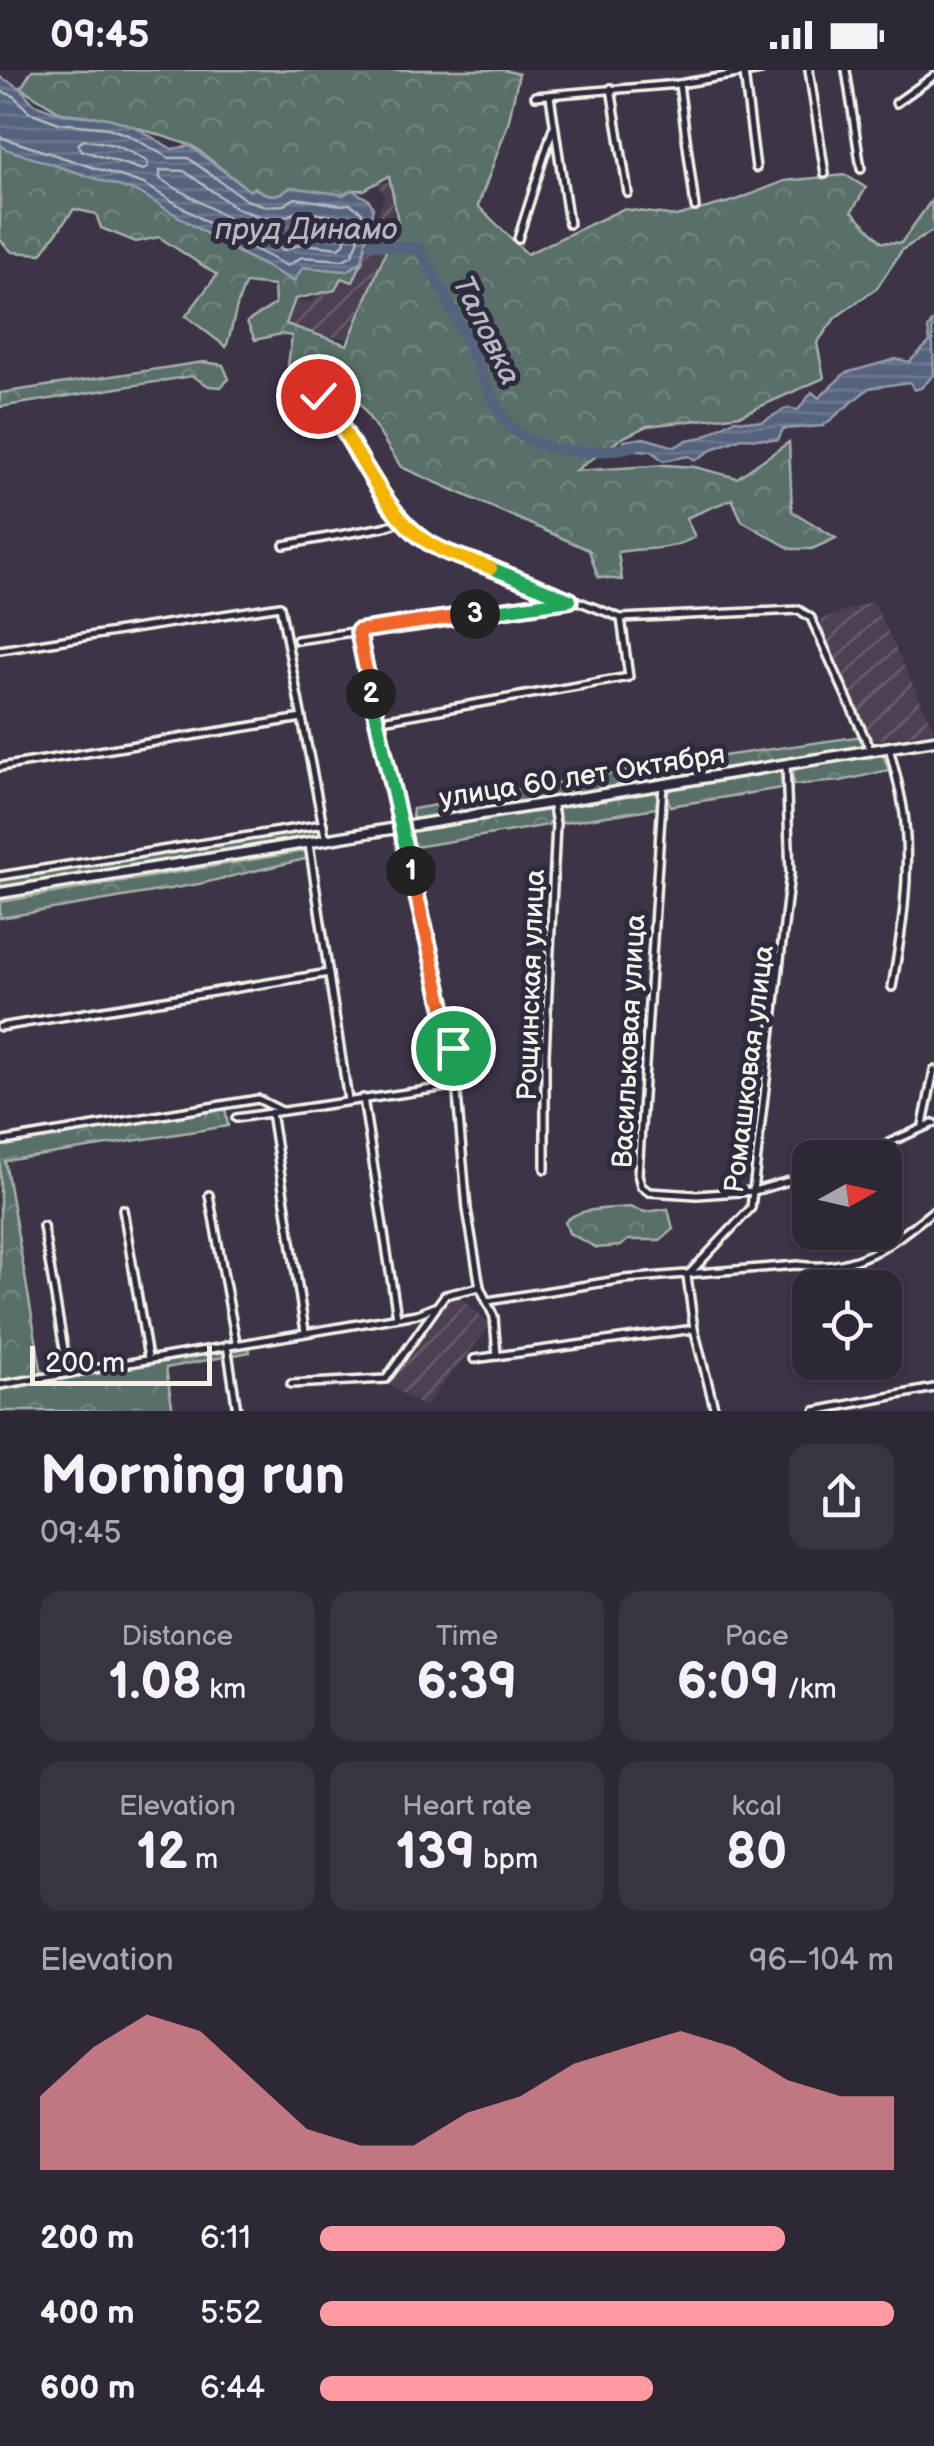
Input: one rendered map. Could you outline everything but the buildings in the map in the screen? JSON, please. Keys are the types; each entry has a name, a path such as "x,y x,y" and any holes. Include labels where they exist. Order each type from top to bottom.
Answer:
{"street":[{"path":"535,96 679,84 761,70"},
{"path":"808,70 825,174"},
{"path":"846,70 861,169"},
{"path":"744,73 756,168"},
{"path":"896,103 934,76"},
{"path":"679,84 695,207"},
{"path":"611,88 628,193"},
{"path":"550,96 569,224"},
{"path":"518,239 554,126"},
{"path":"318,396 332,410 380,492 426,542 621,618 799,610 811,618 870,749"},
{"path":"284,544 384,527 403,520"},
{"path":"297,640 570,600"},
{"path":"0,650 280,606 326,841"},
{"path":"376,721 629,677 621,618"},
{"path":"358,631 399,828 453,1048 466,1209 480,1287 494,1317 497,1356"},
{"path":"0,767 302,718"},
{"name":"улица 60 лет Октября","path":"0,893 934,740"},
{"path":"889,746 905,821 906,871 904,917 892,986"},
{"name":"Ромашковая улица","path":"687,1276 751,1208 790,874 786,764"},
{"name":"Васильковая улица","path":"663,785 638,1174 641,1186 648,1192 697,1195 754,1192 792,1180"},
{"name":"Рощинская улица","path":"545,1169 545,1054 556,824 552,802"},
{"path":"0,876 322,824"},
{"path":"308,844 348,1100"},
{"path":"0,1027 329,973"},
{"path":"922,1126 934,1070"},
{"path":"236,1118 454,1086"},
{"path":"363,1098 396,1318"},
{"path":"4,1141 258,1099 282,1110"},
{"path":"271,1112 305,1332"},
{"path":"892,1140 934,1123"},
{"path":"208,1195 236,1342"},
{"path":"124,1209 148,1358"},
{"path":"488,1301 624,1279 796,1265 824,1269 852,1264 904,1234 934,1210"},
{"path":"43,1226 68,1372"},
{"path":"687,1276 694,1330 715,1411"},
{"path":"291,1384 386,1379 445,1295 480,1287"},
{"path":"0,1385 265,1337 396,1318 437,1306"},
{"path":"474,1359 694,1330"},
{"path":"227,1344 237,1411"},
{"path":"815,1411 934,1388"}],"shaded area":[{"path":"389,182 392,233 349,339 320,335 288,324 295,300 311,302 324,291 336,291 340,279 353,282 384,196 378,183"},
{"path":"873,601 934,731 872,740 821,632 822,619"},
{"path":"456,1294 491,1325 425,1406 421,1405 389,1385 442,1305"}],"green space":[{"path":"32,70 504,70 519,74 508,124 478,206 527,254 623,209 676,216 737,200 784,181 846,175 866,188 852,211 882,242 901,243 931,201 934,230 902,250 877,288 836,317 817,343 824,378 741,415 647,426 622,438 575,471 666,465 695,467 737,478 789,442 792,511 836,538 812,549 791,549 742,521 732,499 686,518 695,537 685,542 618,552 622,580 598,577 589,550 401,467 345,380 345,370 288,365 292,336 281,334 255,340 247,322 275,304 274,286 246,283 226,347 186,316 217,275 159,237 136,242 101,228 96,214 74,209 41,254 12,252 0,240 0,144 141,193 226,246 294,281 302,267 347,271 362,262 353,282 341,278 335,290 295,299 286,324 347,345 398,222 389,176 364,190 351,190 343,195 291,187 277,194 254,187 250,191 193,146 108,118 62,113 21,88"},
{"path":"203,362 223,365 229,379 221,387 209,386 192,376 0,407 0,393"},
{"path":"862,736 866,745 857,750 417,820 412,816 413,809 641,768"},
{"path":"883,755 889,770 841,781 794,785 795,767"},
{"path":"780,771 785,779 782,788 670,806 667,796 670,788"},
{"path":"655,790 660,799 656,808 562,823 558,814 560,806"},
{"path":"549,810 552,818 548,825 415,847 411,830"},
{"path":"322,827 326,833 321,838 0,890 0,877"},
{"path":"304,851 308,856 305,859 199,884 0,918 0,902"},
{"path":"225,1107 228,1126 5,1161 43,1380 248,1341 250,1352 166,1368 173,1411 0,1411 0,1143"},
{"path":"629,1207 645,1212 668,1209 673,1229 660,1240 628,1240 620,1246 597,1248 569,1233 565,1222 586,1211"}],"water":[{"name":"пруд Динамо","path":"0,77 19,87 34,104 62,114 108,118 133,126 172,149 190,146 250,191 254,188 273,195 291,187 343,195 352,190 369,200 373,208 362,261 347,271 303,267 294,281 140,193 5,149 0,144"},
{"path":"932,321 934,375 921,388 914,390 910,382 869,388 823,426 783,429 778,440 742,438 695,460 689,456 663,461 652,451 624,449 624,441 644,438 675,447 734,420 762,422 787,408 798,410 812,392 819,398 845,373 896,359 909,362 930,342 928,329"}],"waterway":[{"name":"Таловка","path":"371,244 420,249 493,399 514,431 535,443 563,450 594,451 636,445"}],"route":[{"path":"318,396 332,410 380,492 426,542 570,600 358,631 399,828 453,1048"}]}
